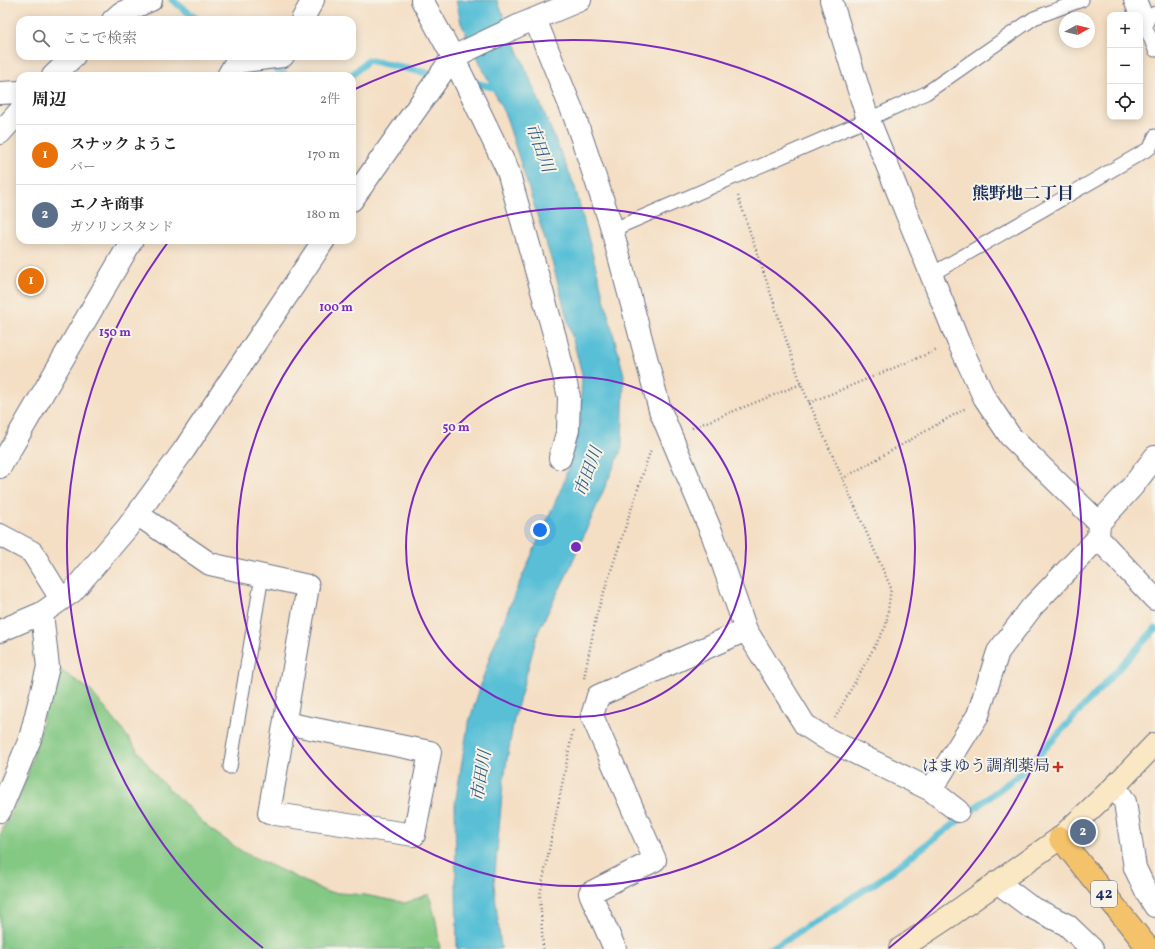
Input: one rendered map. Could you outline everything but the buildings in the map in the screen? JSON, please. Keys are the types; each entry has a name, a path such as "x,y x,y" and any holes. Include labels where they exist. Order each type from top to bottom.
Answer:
{"highway":[{"name":"42","path":"1060,838 1092,897 1132,949"},
{"name":"42","path":"1060,838 1150,949"}],"street":[{"path":"118,16 121,13 151,0"},
{"path":"304,16 313,0"},
{"path":"356,194 453,57 528,22 580,0"},
{"path":"830,0 869,119 958,341 984,398 1010,436 1098,530 1155,599"},
{"path":"1135,0 1149,17"},
{"path":"424,1 508,171 555,337 568,397 568,430 560,458"},
{"path":"528,22 574,115 612,230 660,410 714,536 746,630 805,725 825,738 931,790 958,811"},
{"path":"56,72 70,60"},
{"path":"230,72 236,62 252,60"},
{"path":"0,93 16,92"},
{"path":"0,133 16,115"},
{"path":"0,467 130,244"},
{"path":"0,631 42,613 72,592 138,514 184,450 321,244"},
{"path":"931,790 978,715 998,652 1032,607 1098,530 1155,457"},
{"path":"138,514 210,564 308,586 269,813 414,836 430,752 285,722"},
{"path":"0,535 32,552 61,599"},
{"path":"0,811 30,739 48,667 42,613"},
{"path":"615,949 590,893 655,860 592,716 598,696 746,630"},
{"path":"900,949 947,918 1060,838 1115,786 1155,744"},
{"path":"1115,786 1125,802 1135,868 1155,906"},
{"path":"997,882 1029,906 1066,925 1092,949"}],"lane":[{"path":"612,230 926,93 1034,18 1082,0"},
{"path":"1149,17 1155,50"},
{"path":"932,274 1150,148 1155,136"},
{"path":"230,767 262,576"}],"path":[{"path":"732,178 801,384 891,588 886,626 825,738"},
{"path":"809,403 958,341"},
{"path":"671,436 801,384"},
{"path":"842,479 984,398"}],"green space":[{"path":"53,665 90,690 121,728 157,777 210,829 243,852 327,892 365,895 405,903 429,894 436,921 440,949 0,949 0,835 23,789 41,729"}],"water":[{"name":"市田川","path":"456,0 497,0 575,187 624,375 622,448 567,574 538,632 514,719 503,784 494,884 501,949 457,949 455,804 468,725 490,656 514,595 564,482 580,423 582,374 553,265 506,117 461,23"}],"waterway":[{"path":"172,0 193,16"},
{"path":"355,72 368,60 436,75"},
{"path":"267,63 281,72"},
{"path":"470,82 501,89"},
{"path":"769,949 786,940 878,881 1024,771 1155,629"}],"place":[{"name":"スナック ようこ","path":"31,281"},
{"name":"はまゆう調剤薬局","path":"1058,767"},
{"name":"エノキ商事","path":"1083,832"}],"district":[{"name":"熊野地二丁目","path":"1023,194"}]}
